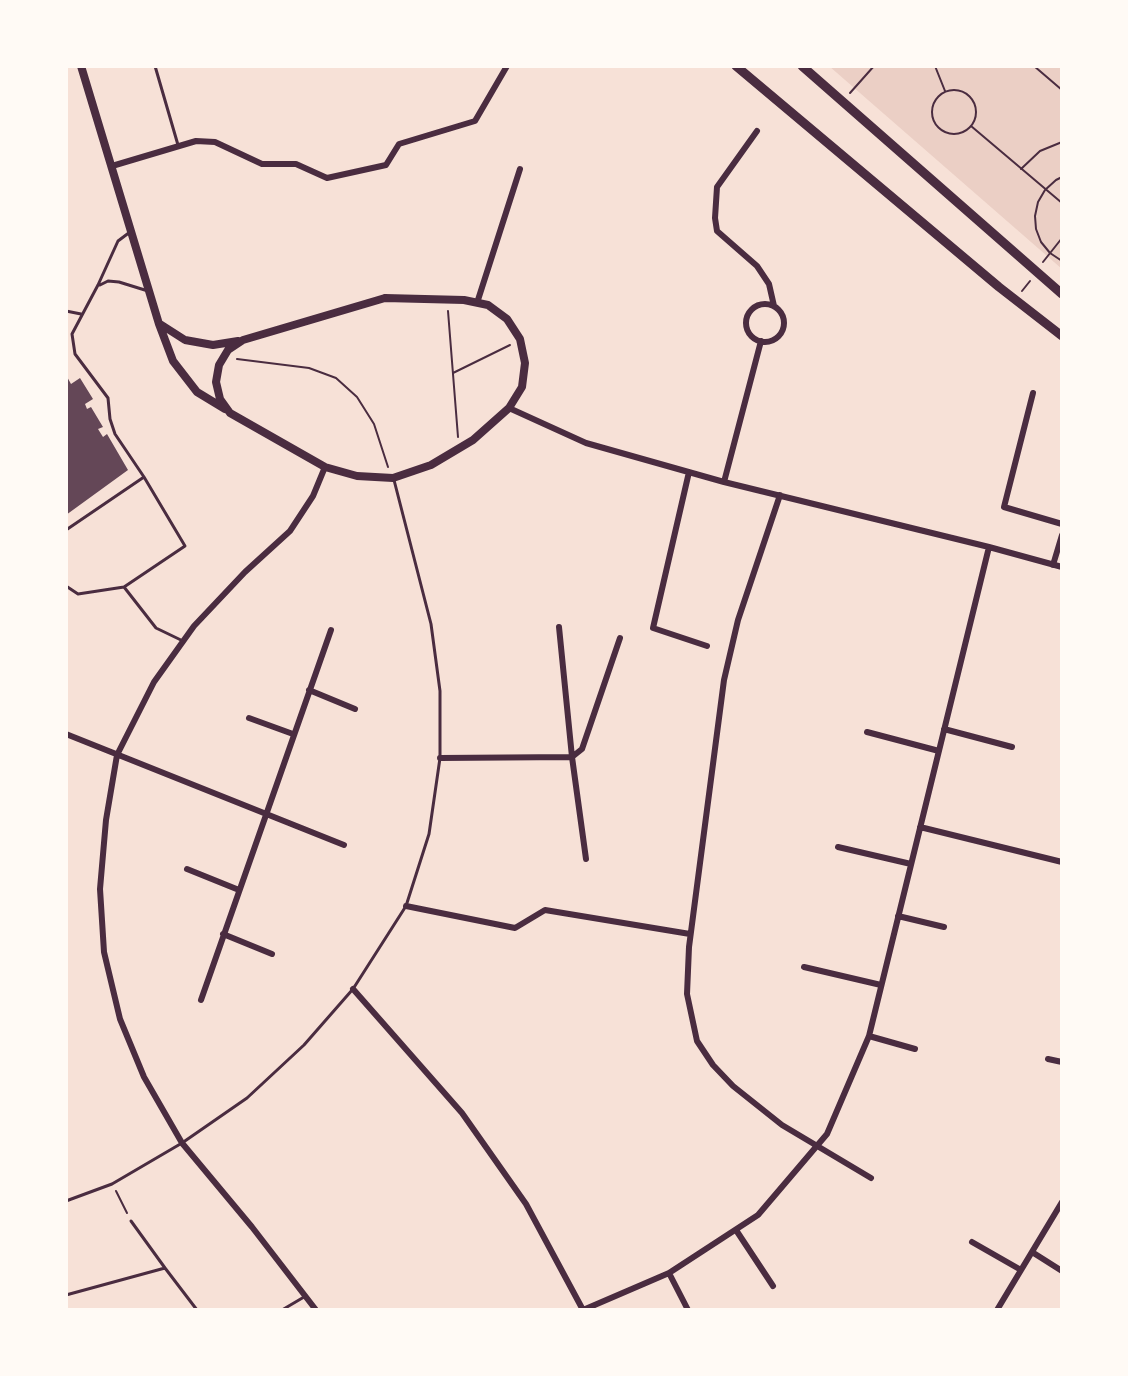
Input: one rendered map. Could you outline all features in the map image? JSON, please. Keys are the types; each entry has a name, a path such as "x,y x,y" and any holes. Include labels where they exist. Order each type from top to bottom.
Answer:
{"main road":[{"path":"736,66 999,287 1062,336"},
{"path":"802,66 1062,294"}],"street":[{"path":"81,66 159,324 173,361 197,392 325,467 357,476 393,478 431,465 473,440 509,408 522,387 525,363 520,339 507,319 488,305 464,300 385,298 243,340 213,345 184,340 159,324"},
{"path":"112,166 196,141 215,142 262,164 296,164 327,178 386,165 399,144 475,121 507,66"},
{"path":"757,131 717,188 715,218 717,231 757,266 769,284 774,306 784,321 782,332 773,340 755,339 747,329 748,316 756,306 768,304 774,306"},
{"path":"477,303 520,170"},
{"path":"230,413 220,399 216,382 219,365 228,350 243,340"},
{"path":"724,482 761,341"},
{"path":"1033,393 1004,507 1062,524"},
{"path":"509,408 586,443 724,482 1062,567"},
{"path":"316,1310 252,1227 182,1143 144,1077 120,1020 104,952 100,889 106,820 117,755 154,682 194,626 245,572 290,531 313,496 325,467"},
{"path":"689,472 652,628 707,646"},
{"path":"780,495 738,620 724,680 690,934 687,994 697,1041 713,1065 733,1086 782,1125 871,1178"},
{"path":"1053,565 1062,535"},
{"path":"353,989 462,1113 526,1204 583,1310 669,1273 758,1215 827,1134 869,1036 989,547"},
{"path":"559,627 572,757 586,859"},
{"path":"201,1000 331,630"},
{"path":"440,758 572,757 582,749 620,638"},
{"path":"309,690 355,710"},
{"path":"249,718 293,734"},
{"path":"944,729 1012,747"},
{"path":"867,732 939,751"},
{"path":"66,734 344,845"},
{"path":"920,827 1062,862"},
{"path":"838,848 911,864"},
{"path":"187,869 239,890"},
{"path":"406,906 515,928 545,910 690,934"},
{"path":"898,916 944,927"},
{"path":"224,934 272,954"},
{"path":"804,967 881,985"},
{"path":"869,1036 915,1049"},
{"path":"1048,1059 1062,1062"},
{"path":"997,1310 1062,1202"},
{"path":"736,1230 773,1286"},
{"path":"972,1242 1021,1270"},
{"path":"1032,1252 1062,1271"},
{"path":"669,1273 688,1310"}],"lane":[{"path":"155,66 178,145"},
{"path":"66,586 78,594 124,587 185,546 116,434 110,419 108,398 75,354 72,334 81,314 98,285 118,241 132,231"},
{"path":"98,285 108,281 119,282 150,291"},
{"path":"66,311 81,314"},
{"path":"66,530 144,477"},
{"path":"66,1201 112,1184 182,1143 247,1098 304,1045 353,989 406,906 429,834 440,758 440,690 430,624 393,478"},
{"path":"124,587 156,628 183,641"},
{"path":"131,1221 197,1310"},
{"path":"66,1294 165,1268"},
{"path":"282,1310 305,1296"}],"path":[{"path":"842,101 874,66"},
{"path":"935,66 945,91"},
{"path":"1034,66 1062,90"},
{"path":"960,90 972,99 976,113 971,126 959,134 952,135 938,129 934,123 932,108 934,101 945,91 960,90"},
{"path":"971,126 1062,203"},
{"path":"1021,169 1040,151 1062,142"},
{"path":"1062,177 1045,190 1036,209 1036,229 1045,247 1062,261"},
{"path":"446,299 459,448"},
{"path":"453,373 520,339"},
{"path":"223,357 309,368 336,378 357,397 374,424 393,478"},
{"path":"112,1184 131,1221"}],"shaded area":[{"path":"829,66 1062,66 1062,269"}],"building":[{"path":"66,375 71,384 80,378 93,399 85,404 87,409 91,407 103,427 98,429 103,437 107,434 128,470 66,515"}]}
